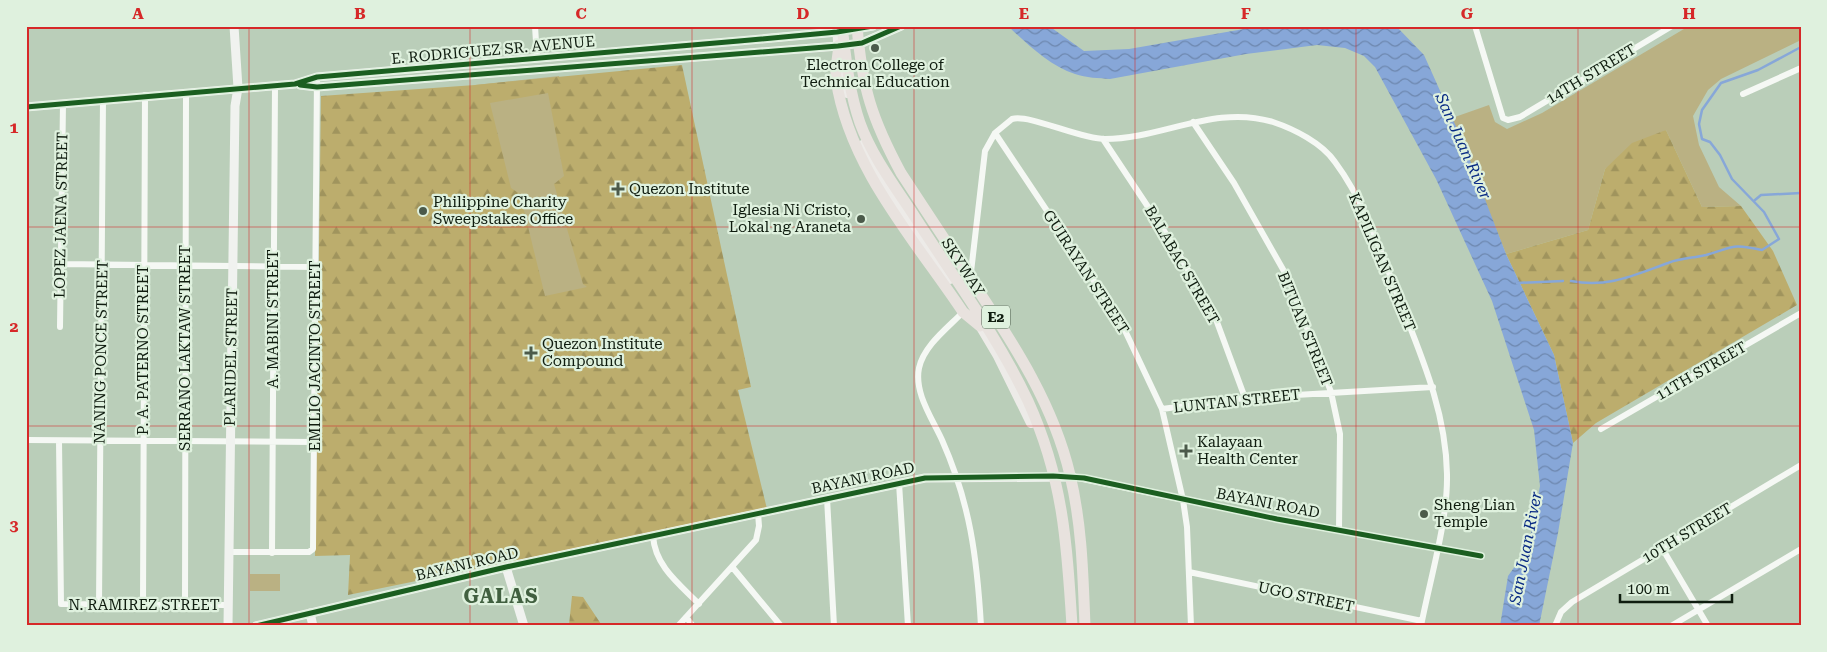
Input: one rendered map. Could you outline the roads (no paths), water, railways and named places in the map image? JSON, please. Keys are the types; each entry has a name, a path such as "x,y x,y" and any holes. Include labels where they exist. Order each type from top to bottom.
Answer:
{"highway":[{"name":"SKYWAY","path":"859,27 860,69 867,98 887,147 901,173 1015,346 1040,393 1056,431 1070,475 1082,539 1087,626"},
{"name":"SKYWAY","path":"839,28 854,104 875,156 1003,353 1028,401 1043,437 1055,474 1067,541 1070,626"},
{"path":"839,28 836,77 849,129 875,184 956,301 966,309 980,326"}],"main road":[{"name":"PLARIDEL STREET","path":"228,626 232,266 235,106 238,88 234,26"},
{"name":"E. RODRIGUEZ SR. AVENUE","path":"26,106 317,82 537,58 872,26"},
{"name":"E. RODRIGUEZ SR. AVENUE","path":"317,82 838,46 862,43 901,26"},
{"path":"859,27 870,96 890,145 902,169 1018,343 1042,391 1058,429 1073,477 1084,537 1087,626"},
{"path":"839,28 838,46 850,106 870,159 966,309"},
{"path":"980,326 1022,403 1053,476 1064,540 1070,626"},
{"name":"BAYANI ROAD","path":"256,626 506,567 925,478 1073,477"},
{"path":"506,567 522,625"},
{"path":"310,613 313,626"}],"street":[{"path":"535,26 537,58"},
{"name":"14TH STREET","path":"1475,26 1503,118 1508,120 1520,116 1672,26"},
{"path":"1743,94 1801,68"},
{"name":"EMILIO JACINTO STREET","path":"229,552 309,552 313,549 317,82"},
{"name":"A. MABINI STREET","path":"272,553 274,86"},
{"name":"SERRANO LAKTAW STREET","path":"185,604 186,92"},
{"name":"P. A. PATERNO STREET","path":"143,605 142,442 145,95"},
{"name":"NANING PONCE STREET","path":"99,605 103,99"},
{"name":"LOPEZ JAENA STREET","path":"60,327 63,102"},
{"name":"KAPILIGAN STREET","path":"971,272 985,151 995,133 1012,119 1017,118 1066,132 1103,139 1125,138 1194,122 1239,115 1271,122 1302,135 1334,160 1361,206 1375,236 1433,387 1443,430 1447,475 1437,548 1422,623"},
{"name":"BITUAN STREET","path":"1194,122 1234,183 1289,280 1330,392 1340,434 1338,529"},
{"name":"GUIRAYAN STREET","path":"995,133 1120,320 1162,409 1183,500 1190,572 1191,626"},
{"name":"BALABAC STREET","path":"1103,139 1174,246 1214,314 1245,398"},
{"path":"60,264 315,267"},
{"path":"966,309 927,350 918,375 925,405 956,477 969,518 977,562 981,626"},
{"name":"11TH STREET","path":"1601,429 1801,313"},
{"name":"LUNTAN STREET","path":"1162,409 1245,398 1433,387"},
{"path":"26,440 314,442"},
{"name":"N. RAMIREZ STREET","path":"59,441 61,604 228,605"},
{"name":"10TH STREET","path":"1555,626 1561,612 1572,602 1801,464"},
{"name":"BAYANI ROAD","path":"1073,477 1183,500 1481,556"},
{"path":"899,483 908,626"},
{"path":"827,498 834,626"},
{"path":"678,626 733,568 756,540 759,526 758,513"},
{"path":"653,536 656,554 662,566 699,604"},
{"path":"1662,548 1708,626"},
{"path":"1671,626 1801,549"},
{"path":"733,568 781,626"},
{"name":"UGO STREET","path":"1190,572 1422,623"},
{"path":"686,617 694,626"}],"water":[{"name":"San Juan River","path":"1008,26 1049,26 1084,51 1129,49 1261,26 1396,26 1424,55 1463,142 1506,254 1554,355 1573,443 1558,533 1539,626 1500,626 1508,576 1528,548 1540,486 1534,430 1492,301 1436,179 1375,67 1364,56 1345,48 1317,45 1246,54 1110,79 1092,78 1075,74 1057,66 1039,54"}],"waterway":[{"path":"1571,281 1585,283 1609,282 1673,261 1706,255 1733,247 1738,246 1762,250 1779,239 1764,212 1732,179 1720,155 1710,142 1702,139 1699,124 1702,110 1721,83 1758,70 1801,47"},
{"path":"1755,200 1761,195 1801,193"},
{"path":"1517,283 1563,281"}],"place":[{"name":"Electron College of Technical Education","path":"875,48"},
{"name":"Quezon Institute","path":"618,189"},
{"name":"Philippine Charity Sweepstakes Office","path":"423,211"},
{"name":"Iglesia Ni Cristo, Lokal ng Araneta","path":"861,219"},
{"name":"Quezon Institute Compound","path":"531,353"},
{"name":"Kalayaan Health Center","path":"1186,451"},
{"name":"Sheng Lian Temple","path":"1424,514"}],"district":[{"name":"GALAS","path":"501,596"}]}
